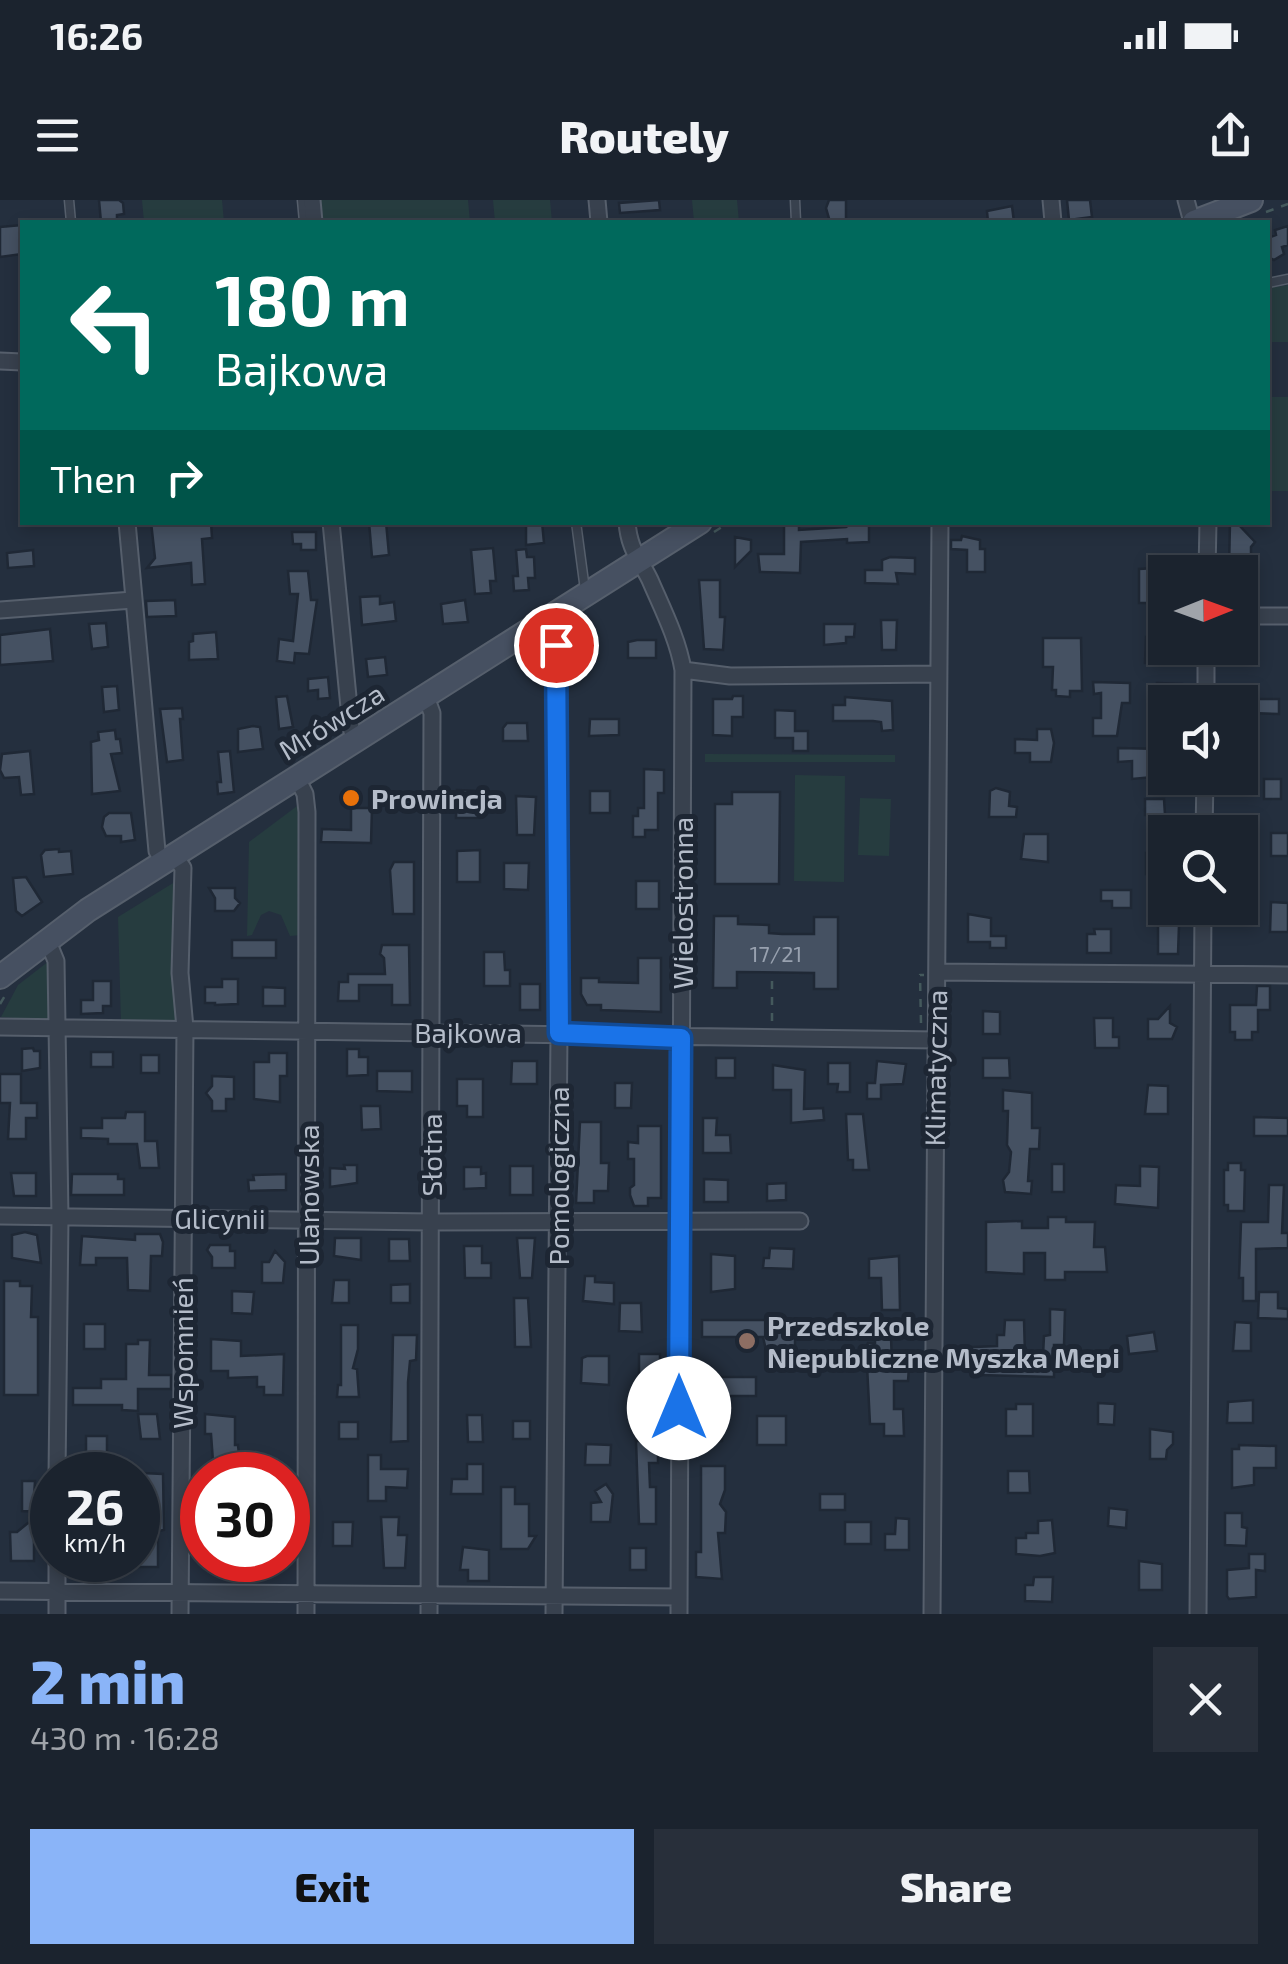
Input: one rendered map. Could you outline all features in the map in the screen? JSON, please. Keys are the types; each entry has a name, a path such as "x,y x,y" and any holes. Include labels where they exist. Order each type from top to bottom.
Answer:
{"street":[{"path":"1199,220 1241,206"},
{"name":"Wspomnień","path":"127,525 157,851 183,868 180,1614"},
{"path":"331,525 351,728 356,742"},
{"name":"Wielostronna","path":"626,525 629,545 672,635 682,670 679,1606"},
{"name":"Mrówcza","path":"0,977 48,939 168,859 695,525"},
{"name":"Klimatyczna","path":"932,1614 940,525"},
{"path":"1208,525 1208,555"},
{"path":"0,610 134,600"},
{"path":"1258,616 1288,616"},
{"name":"Pomologiczna","path":"549,618 556,645 559,1033 554,1606"},
{"path":"682,670 730,676 938,674"},
{"name":"Słotna","path":"426,696 432,713 430,1614"},
{"name":"Ulanowska","path":"297,778 308,812 306,1614"},
{"path":"1198,1614 1203,925"},
{"path":"48,939 56,961 58,1452"},
{"path":"936,972 1288,976"},
{"name":"Bajkowa","path":"0,1027 936,1040"},
{"name":"Glicynii","path":"0,1216 430,1222 800,1221"},
{"path":"57,1582 57,1614"},
{"path":"0,1592 430,1595 554,1606 679,1606"}],"lane":[{"path":"576,525 582,582 587,594"}],"path":[{"path":"772,972 772,1026"}],"green space":[{"path":"142,200 222,200 224,220 144,220"},
{"path":"316,200 468,200 470,220 318,220"},
{"path":"493,200 550,200 552,220 495,220"},
{"path":"692,200 737,200 739,220 694,220"},
{"path":"1288,285 1288,342 1270,342 1270,288"},
{"path":"1270,397 1288,397 1288,491 1270,491"},
{"path":"705,754 895,755 895,762 705,762"},
{"path":"795,775 845,776 844,882 794,881"},
{"path":"860,798 891,799 889,856 858,855"},
{"path":"301,803 302,935 290,936 281,915 269,911 261,915 252,935 247,936 249,842"},
{"path":"178,880 177,1022 121,1022 118,917"},
{"path":"49,961 53,1021 1,1017 18,985"}],"building":[{"path":"99,200 123,203 124,214 117,215 117,220 101,220"},
{"path":"659,200 660,210 620,213 619,203"},
{"path":"829,200 846,200 846,220 829,220 826,208"},
{"path":"1067,200 1090,200 1092,217 1069,220"},
{"path":"1012,206 1014,220 988,220 987,211"},
{"path":"20,225 20,254 0,257 0,227"},
{"path":"1288,226 1288,245 1282,247 1284,254 1274,260 1270,258 1270,237 1276,235 1275,230"},
{"path":"151,525 211,525 212,538 202,539 205,584 192,585 191,563 147,568 155,558"},
{"path":"369,525 386,525 389,555 372,557"},
{"path":"526,525 542,525 544,543 526,545"},
{"path":"784,525 799,525 799,530 869,525 869,542 801,542 800,573 760,572 758,554 784,554"},
{"path":"1230,525 1239,525 1255,542 1251,555 1229,555"},
{"path":"292,532 316,532 316,550 301,550 301,544 293,544"},
{"path":"962,536 980,540 980,549 985,549 985,572 967,572 967,550 951,549 951,540 961,540"},
{"path":"735,537 751,540 751,551 735,567"},
{"path":"493,548 496,581 490,581 491,593 475,594 471,550"},
{"path":"526,549 527,557 534,557 535,578 528,578 529,590 514,591 513,576 518,576 516,550"},
{"path":"33,550 34,566 8,568 7,553"},
{"path":"915,558 915,574 896,573 898,584 865,583 865,570 882,570 882,560"},
{"path":"1148,568 1148,603 1139,603 1139,569"},
{"path":"288,571 308,571 311,600 317,600 309,654 295,653 294,663 277,661 279,639 293,641 298,594 290,594"},
{"path":"699,580 720,580 720,617 725,617 723,650 704,649"},
{"path":"380,596 380,604 394,602 396,621 362,625 360,597"},
{"path":"175,600 176,616 147,617 146,601"},
{"path":"465,600 468,622 443,624 441,604"},
{"path":"881,620 897,620 896,650 882,650"},
{"path":"106,623 108,647 92,649 89,624"},
{"path":"824,624 855,624 854,637 846,637 846,643 824,645"},
{"path":"50,629 53,661 0,665 0,635"},
{"path":"216,632 218,659 189,660 193,634"},
{"path":"1146,637 1148,637 1148,663"},
{"path":"1043,638 1081,638 1082,691 1070,691 1070,697 1056,696 1056,690 1052,690 1053,667 1043,667"},
{"path":"656,640 656,658 628,658 628,642"},
{"path":"385,657 387,675 368,677 366,659"},
{"path":"328,677 330,698 318,699 318,690 308,691 308,679"},
{"path":"1093,682 1130,683 1130,703 1122,703 1117,736 1093,736 1093,718 1101,718 1101,693 1094,694"},
{"path":"117,686 119,710 104,712 102,687"},
{"path":"287,696 293,727 279,729 276,697"},
{"path":"743,696 743,717 732,717 732,736 713,735 713,699"},
{"path":"845,697 892,701 893,730 882,731 881,722 833,721 833,705 845,705"},
{"path":"1258,699 1279,699 1279,714 1258,713"},
{"path":"182,708 183,760 167,762 160,709"},
{"path":"775,710 795,711 795,731 808,731 808,751 793,751 793,738 775,738"},
{"path":"590,719 619,719 619,735 589,736"},
{"path":"507,723 527,723 528,741 503,741"},
{"path":"260,727 263,749 238,752 238,729"},
{"path":"1037,729 1051,729 1051,762 1030,762 1030,753 1015,753 1015,739 1037,740"},
{"path":"115,730 122,753 111,754 120,791 92,794 91,742 99,740 98,732"},
{"path":"1118,748 1148,749 1148,778 1132,779 1132,761 1118,762"},
{"path":"30,751 34,794 21,795 19,777 4,778 0,770 2,754"},
{"path":"230,751 234,792 218,794 218,752"},
{"path":"644,769 664,770 664,793 658,793 658,830 645,830 645,837 633,837 633,816 638,816 638,808 644,808"},
{"path":"1264,779 1281,779 1281,799 1264,799"},
{"path":"996,788 1010,792 1009,806 1017,807 1016,817 989,817 990,791"},
{"path":"457,790 480,791 480,818 456,818"},
{"path":"590,791 610,791 610,813 590,813"},
{"path":"732,792 780,792 779,884 715,884 715,804 732,804"},
{"path":"516,796 536,797 534,835 517,835"},
{"path":"1145,799 1164,799 1165,815 1145,815"},
{"path":"351,808 372,808 371,843 321,842 322,829 351,830"},
{"path":"109,813 131,813 135,840 121,842 121,836 106,836 102,827"},
{"path":"1271,833 1288,833 1288,856 1271,856"},
{"path":"1024,834 1048,834 1048,862 1021,859"},
{"path":"45,850 71,851 73,874 44,877 41,855"},
{"path":"480,850 480,882 457,882 457,851"},
{"path":"394,862 414,862 414,914 393,914 390,870"},
{"path":"504,863 529,863 528,890 504,889"},
{"path":"26,877 42,902 22,916 16,911 13,878"},
{"path":"636,881 659,881 659,909 636,909"},
{"path":"209,888 235,888 235,898 240,903 234,911 215,911 215,898"},
{"path":"1101,890 1131,890 1131,908 1112,908 1112,901 1101,901"},
{"path":"1271,902 1288,903 1288,932 1270,932"},
{"path":"968,914 991,918 991,936 1006,936 1006,948 990,948 990,942 968,942"},
{"path":"714,916 738,916 738,924 769,925 769,933 782,934 814,934 814,917 838,917 838,989 814,989 814,973 737,972 737,988 713,988"},
{"path":"1158,925 1179,925 1178,954 1158,954"},
{"path":"1094,929 1111,929 1111,953 1087,953 1087,934 1095,934"},
{"path":"232,940 276,940 276,958 232,958"},
{"path":"382,945 409,945 410,1005 392,1005 392,985 359,985 359,1001 338,1001 339,982 348,982 348,974 385,974"},
{"path":"484,952 504,952 510,986 484,986"},
{"path":"638,958 661,958 661,1012 601,1010 601,1005 587,1005 581,994 581,978 638,983"},
{"path":"222,979 238,979 238,1004 205,1003 205,987 222,987"},
{"path":"93,981 111,981 111,1006 103,1006 103,1013 81,1014 81,1000 93,1000"},
{"path":"520,984 540,984 540,1010 520,1010"},
{"path":"1257,986 1270,986 1270,1010 1258,1010 1258,1032 1252,1032 1252,1040 1235,1040 1235,1032 1230,1032 1230,1005 1256,1005"},
{"path":"263,987 285,988 285,1006 263,1006"},
{"path":"1170,1006 1170,1023 1177,1027 1172,1039 1148,1039 1148,1019 1158,1019"},
{"path":"983,1011 1000,1012 1000,1034 983,1034"},
{"path":"1094,1018 1113,1018 1113,1037 1119,1037 1119,1048 1095,1048"},
{"path":"22,1049 40,1051 40,1068 22,1071"},
{"path":"347,1049 359,1049 359,1057 368,1057 368,1075 347,1076"},
{"path":"91,1052 113,1052 113,1067 91,1067"},
{"path":"269,1053 287,1053 287,1076 280,1076 280,1102 254,1099 254,1062 269,1062"},
{"path":"141,1055 159,1055 159,1073 141,1073"},
{"path":"716,1058 735,1058 735,1078 716,1078"},
{"path":"983,1058 1009,1058 1010,1078 983,1078"},
{"path":"512,1061 537,1061 537,1084 511,1084"},
{"path":"877,1061 906,1064 903,1084 881,1085 881,1099 867,1099 867,1083 875,1083"},
{"path":"828,1063 850,1063 850,1092 837,1092 838,1084 828,1084"},
{"path":"773,1065 805,1070 804,1109 823,1108 824,1120 791,1123 791,1090 773,1090"},
{"path":"377,1071 412,1071 412,1092 377,1091"},
{"path":"0,1074 21,1074 21,1103 37,1103 37,1118 26,1118 26,1139 8,1139 10,1103 0,1103"},
{"path":"212,1076 234,1077 234,1099 226,1099 226,1111 212,1111 212,1101 206,1093 212,1086"},
{"path":"457,1079 483,1079 483,1117 467,1117 467,1106 457,1106"},
{"path":"615,1083 632,1083 631,1108 615,1108"},
{"path":"1148,1085 1168,1086 1168,1114 1145,1114"},
{"path":"1003,1090 1032,1093 1032,1128 1040,1128 1039,1149 1030,1149 1031,1194 1005,1192 1003,1180 1009,1172 1011,1152 1007,1145 1008,1111 1003,1111"},
{"path":"361,1106 380,1106 381,1129 362,1130"},
{"path":"126,1112 145,1112 145,1141 157,1141 159,1168 140,1168 137,1144 108,1144 108,1139 81,1138 81,1128 102,1128 102,1118 125,1118"},
{"path":"846,1114 863,1114 869,1170 853,1170 853,1160 848,1160"},
{"path":"1254,1117 1288,1118 1288,1136 1254,1136"},
{"path":"703,1118 717,1118 716,1135 730,1135 731,1153 703,1153"},
{"path":"580,1122 601,1122 601,1163 609,1163 608,1191 594,1191 594,1203 576,1203"},
{"path":"638,1126 661,1126 661,1198 648,1198 648,1206 634,1206 630,1195 634,1159 628,1159 628,1142 638,1143"},
{"path":"1228,1163 1241,1163 1241,1170 1245,1170 1244,1211 1228,1211 1228,1205 1224,1205 1224,1170 1228,1170"},
{"path":"1052,1164 1064,1164 1064,1192 1052,1192"},
{"path":"344,1165 357,1165 357,1183 330,1187 330,1168 345,1169"},
{"path":"510,1166 533,1166 533,1195 510,1195"},
{"path":"1140,1166 1159,1167 1158,1208 1115,1204 1116,1185 1140,1186"},
{"path":"464,1167 481,1167 481,1174 486,1173 486,1188 464,1189"},
{"path":"11,1173 36,1173 36,1196 14,1196"},
{"path":"72,1174 118,1174 118,1179 124,1179 124,1195 71,1195"},
{"path":"286,1174 286,1190 249,1191 248,1180 254,1180 253,1175"},
{"path":"704,1179 728,1180 728,1202 704,1202"},
{"path":"786,1183 786,1200 767,1201 767,1184"},
{"path":"1269,1185 1284,1185 1282,1233 1288,1233 1288,1248 1256,1249 1256,1301 1243,1301 1243,1278 1239,1278 1241,1222 1268,1222"},
{"path":"1048,1217 1066,1217 1066,1222 1095,1222 1094,1247 1105,1247 1107,1272 1065,1272 1065,1280 1045,1280 1045,1253 1024,1253 1024,1274 986,1272 986,1222 1022,1221 1022,1228 1048,1228"},
{"path":"135,1234 160,1234 163,1242 162,1256 151,1256 150,1291 128,1290 127,1258 96,1258 96,1265 80,1265 82,1236 135,1240"},
{"path":"12,1235 37,1235 41,1263 12,1258"},
{"path":"335,1238 361,1238 361,1260 334,1256"},
{"path":"517,1238 535,1238 532,1278 520,1278"},
{"path":"389,1239 409,1239 410,1261 389,1261"},
{"path":"210,1245 230,1245 230,1251 235,1251 235,1268 212,1268 207,1250"},
{"path":"464,1246 482,1246 482,1263 491,1263 491,1278 465,1278"},
{"path":"770,1248 794,1249 793,1269 763,1268"},
{"path":"275,1251 285,1262 283,1283 262,1283 262,1262 269,1262"},
{"path":"711,1254 735,1256 735,1289 711,1292"},
{"path":"899,1256 900,1310 882,1310 881,1278 869,1278 869,1259"},
{"path":"585,1276 595,1276 595,1282 614,1283 614,1304 583,1301"},
{"path":"334,1280 349,1280 349,1303 332,1303"},
{"path":"4,1281 32,1286 31,1317 38,1317 38,1395 4,1395"},
{"path":"410,1284 410,1303 391,1303 391,1285"},
{"path":"232,1291 254,1292 252,1314 232,1313"},
{"path":"1259,1292 1278,1292 1278,1308 1288,1309 1288,1319 1258,1318"},
{"path":"514,1298 528,1298 531,1347 515,1347"},
{"path":"620,1303 641,1303 642,1332 619,1331"},
{"path":"1050,1309 1065,1310 1064,1345 1054,1345 1054,1377 978,1375 978,1363 950,1364 949,1348 997,1346 997,1335 1004,1335 1005,1320 1024,1320 1025,1355 1043,1355 1044,1336 1050,1335"},
{"path":"702,1320 795,1320 795,1359 768,1359 763,1337 702,1337"},
{"path":"1235,1322 1251,1323 1251,1351 1233,1351"},
{"path":"84,1324 105,1324 105,1349 84,1349"},
{"path":"341,1325 358,1325 353,1368 357,1369 359,1397 337,1397 341,1385"},
{"path":"1154,1332 1157,1351 1129,1354 1127,1336"},
{"path":"393,1335 417,1335 416,1360 410,1361 408,1382 408,1441 391,1442"},
{"path":"875,1335 891,1336 892,1367 909,1367 908,1381 894,1381 894,1409 903,1409 904,1436 884,1436 884,1424 870,1424 863,1354 868,1343 875,1343"},
{"path":"211,1339 241,1341 241,1356 284,1354 283,1395 264,1395 264,1387 257,1387 257,1377 228,1378 228,1371 211,1371"},
{"path":"138,1340 150,1340 149,1375 171,1375 171,1389 138,1389 138,1411 122,1410 122,1405 73,1405 73,1388 101,1388 101,1379 126,1379 126,1344 138,1344"},
{"path":"639,1354 660,1354 660,1384 639,1383"},
{"path":"609,1356 609,1385 581,1383 582,1358"},
{"path":"710,1377 756,1377 756,1396 710,1396"},
{"path":"1253,1400 1253,1423 1227,1423 1228,1402"},
{"path":"1098,1403 1115,1404 1114,1425 1098,1424"},
{"path":"1016,1404 1033,1404 1033,1436 1006,1436 1006,1409 1016,1409"},
{"path":"138,1414 157,1414 160,1439 141,1439"},
{"path":"205,1414 235,1417 239,1452 212,1452 211,1434 205,1434"},
{"path":"467,1415 482,1415 483,1442 468,1442"},
{"path":"757,1416 786,1416 786,1445 757,1445"},
{"path":"701,1418 722,1418 722,1441 701,1445"},
{"path":"513,1421 530,1421 530,1439 513,1439"},
{"path":"339,1422 358,1422 358,1439 339,1439"},
{"path":"1150,1429 1173,1432 1173,1444 1166,1459 1150,1459"},
{"path":"86,1436 107,1436 107,1452 86,1452"},
{"path":"636,1441 658,1441 658,1463 649,1463 650,1487 656,1487 656,1524 639,1524"},
{"path":"586,1444 611,1445 610,1465 585,1465"},
{"path":"1239,1445 1276,1446 1276,1468 1254,1468 1254,1485 1232,1488 1232,1449 1239,1449"},
{"path":"368,1455 381,1455 381,1469 408,1469 407,1488 386,1487 386,1501 368,1501"},
{"path":"467,1464 483,1464 483,1494 451,1494 452,1479 467,1479"},
{"path":"701,1466 725,1466 725,1490 720,1504 726,1512 725,1533 718,1533 722,1579 696,1577 696,1552 701,1552"},
{"path":"1008,1471 1029,1471 1030,1493 1008,1493"},
{"path":"160,1474 163,1474 164,1530 160,1531"},
{"path":"22,1481 30,1481 30,1511 22,1511"},
{"path":"606,1484 613,1494 610,1522 591,1522 591,1503 601,1502 595,1491"},
{"path":"501,1487 515,1487 515,1504 529,1504 529,1536 536,1536 528,1549 501,1549"},
{"path":"820,1494 845,1494 845,1510 820,1510"},
{"path":"1109,1508 1127,1510 1126,1528 1108,1526"},
{"path":"1225,1513 1242,1513 1242,1527 1247,1528 1246,1546 1225,1545"},
{"path":"381,1517 399,1517 398,1535 407,1535 405,1568 384,1568"},
{"path":"896,1518 909,1519 909,1550 885,1550 885,1534 895,1534"},
{"path":"1052,1520 1055,1553 1016,1554 1016,1538 1038,1533 1038,1521"},
{"path":"30,1521 30,1561 11,1561 10,1532 17,1532"},
{"path":"333,1522 353,1522 352,1546 333,1546"},
{"path":"845,1522 871,1522 871,1544 845,1544"},
{"path":"463,1547 489,1550 489,1581 468,1581 468,1570 460,1570"},
{"path":"630,1548 646,1548 646,1570 630,1570"},
{"path":"1249,1554 1265,1554 1265,1571 1256,1570 1256,1597 1229,1599 1227,1570 1249,1568"},
{"path":"1139,1561 1162,1564 1162,1590 1139,1590"},
{"path":"1034,1577 1053,1577 1052,1602 1025,1601 1025,1585 1033,1585"}],"place":[{"name":"Prowincja","path":"351,798"},
{"name":"Przedszkole Niepubliczne Myszka Mepi","path":"747,1341"}],"route":[{"path":"556,645 559,1033 681,1038 679,1408"}]}
